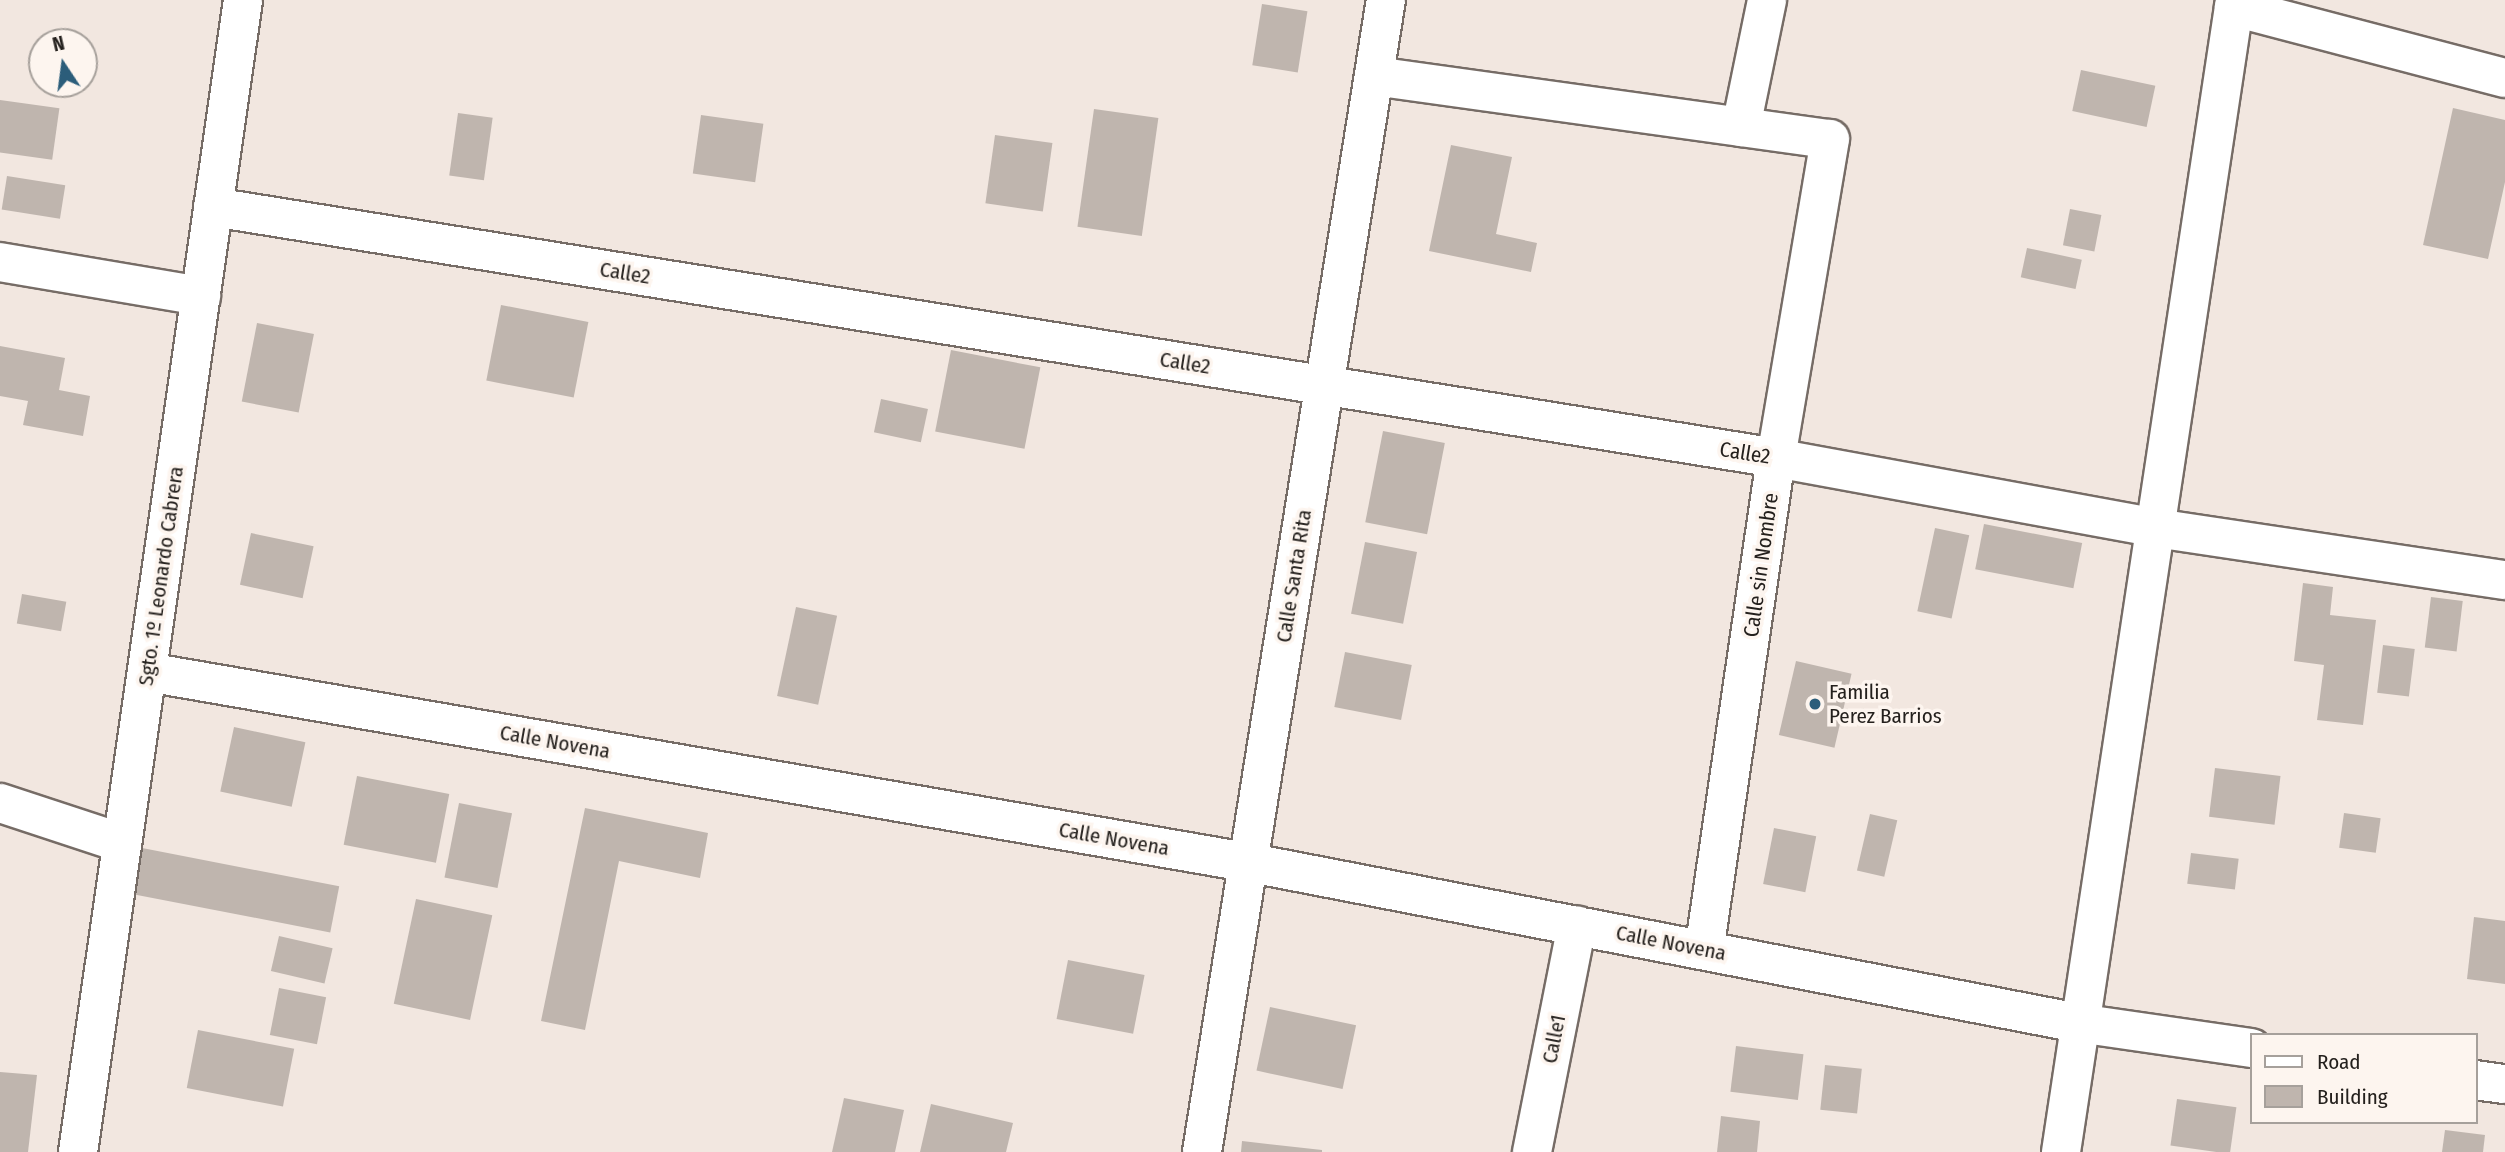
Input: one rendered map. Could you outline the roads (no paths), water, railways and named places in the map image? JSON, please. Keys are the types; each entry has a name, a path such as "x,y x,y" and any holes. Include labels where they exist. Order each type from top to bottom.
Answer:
{"street":[{"name":"Sgto. 1º Leonardo Cabrera","path":"78,1152 243,0"},
{"name":"Calle Santa Rita","path":"1202,1152 1246,862 1386,0"},
{"path":"1374,76 1741,127 1767,0"},
{"path":"2061,1152 2078,1023 2156,528 2234,3 2505,78"},
{"name":"Calle sin Nombre","path":"1704,950 1776,458 1830,139 1741,127"},
{"name":"Calle2","path":"213,207 1776,458 2156,528 2505,580"},
{"path":"0,262 201,296"},
{"name":"Calle Novena","path":"147,672 1246,862 2078,1023 2250,1048"},
{"path":"0,803 122,843"},
{"name":"Calle1","path":"1532,1152 1577,925"},
{"path":"2477,1080 2505,1084"}],"place":[{"name":"Familia Perez Barrios","path":"1815,704"}]}
